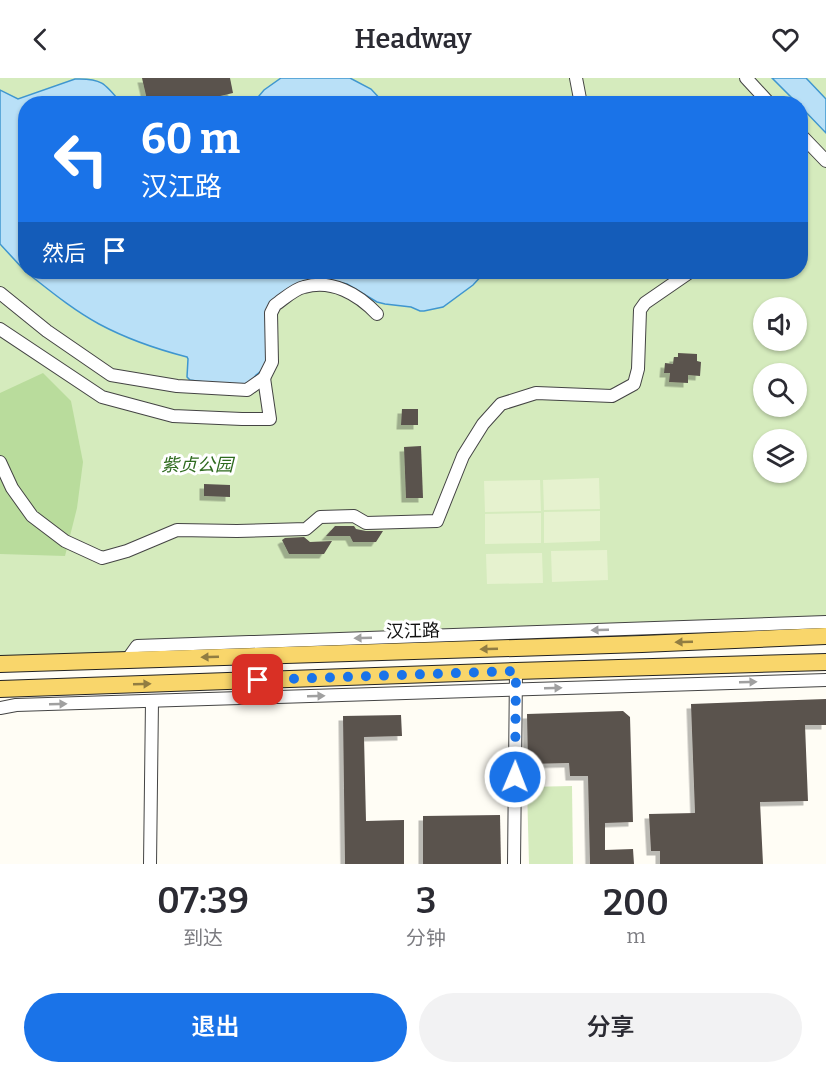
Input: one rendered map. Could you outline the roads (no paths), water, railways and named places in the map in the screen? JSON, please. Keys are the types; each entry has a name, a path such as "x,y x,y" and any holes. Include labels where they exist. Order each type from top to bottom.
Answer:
{"main road":[{"name":"汉江路","path":"0,664 826,636"},
{"path":"0,689 826,662"}],"street":[{"path":"576,78 579,96"},
{"path":"746,78 763,96"},
{"path":"808,142 826,161"},
{"path":"0,462 12,488 32,516 65,541 102,558 127,551 177,530 306,529 320,517 354,516 366,523 437,521 463,456 483,424 501,404 536,393 612,396 634,384 638,369 640,310 645,303 680,279"},
{"path":"0,293 47,331 111,375 177,386 247,390 264,378 272,362 272,309 302,287 327,284 349,291 366,302 377,314"},
{"path":"0,329 102,396 173,416 270,419 264,378"},
{"path":"127,660 137,646 826,622"},
{"path":"514,864 516,671"},
{"path":"0,708 16,705 826,680"},
{"path":"150,864 152,701"}],"water":[{"path":"281,78 350,78 371,89 378,96 259,96"},
{"path":"772,78 806,78 826,99 826,133 808,114 808,96 790,96"},
{"path":"75,79 102,83 115,96 27,96"},
{"path":"0,90 18,99 18,263 0,244"},
{"path":"35,279 324,279 272,302 269,365 256,375 249,385 239,387 190,380 187,377 187,357 120,334 71,306"},
{"path":"324,279 479,279 443,307 424,311 377,302 347,284"}],"park label":[{"name":"紫贞公园","path":"197,465"}]}
